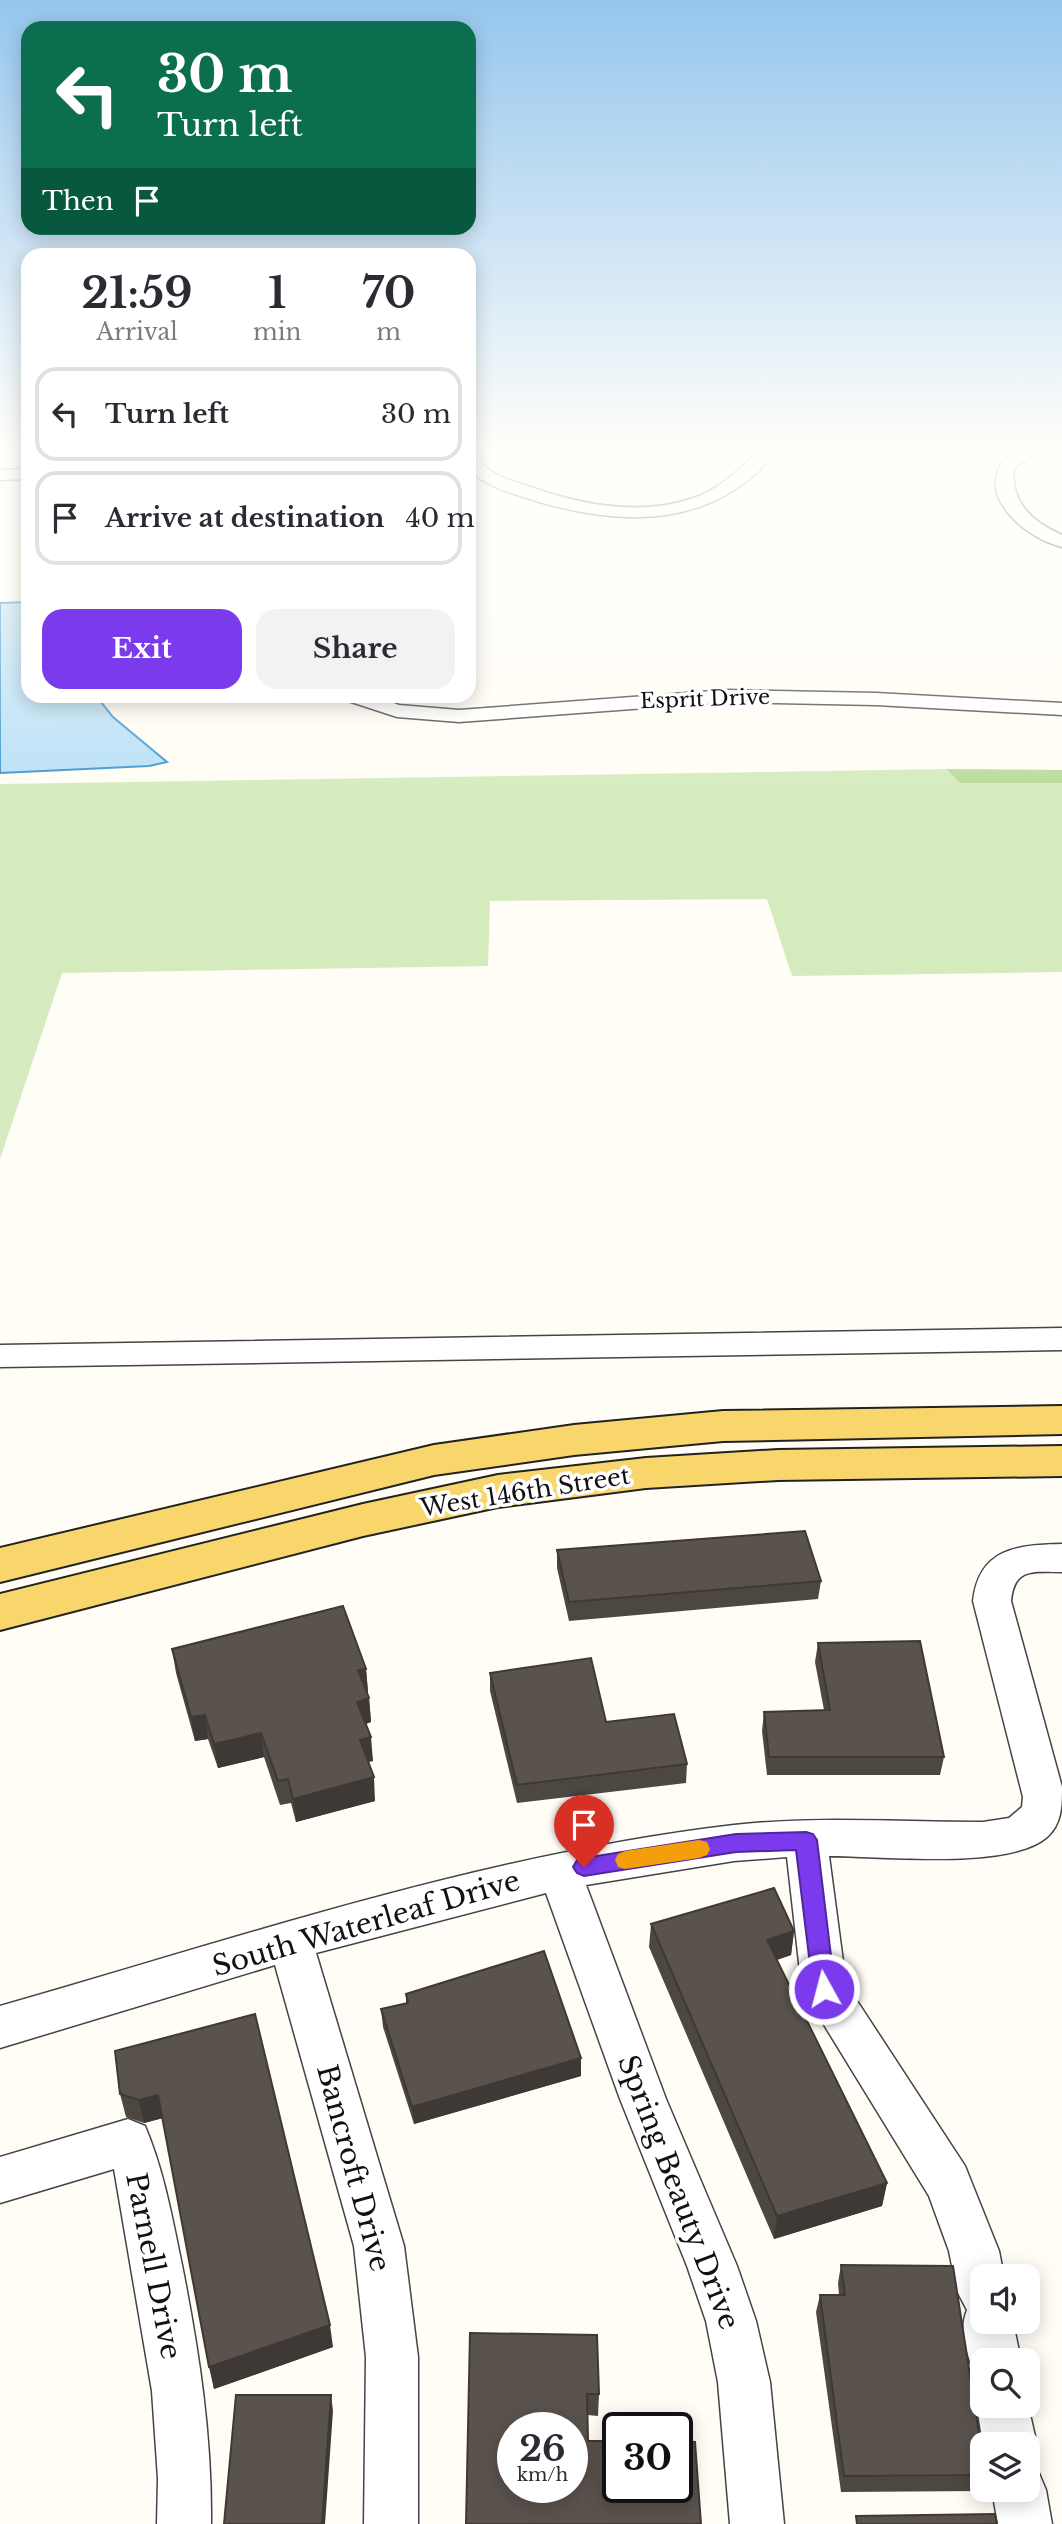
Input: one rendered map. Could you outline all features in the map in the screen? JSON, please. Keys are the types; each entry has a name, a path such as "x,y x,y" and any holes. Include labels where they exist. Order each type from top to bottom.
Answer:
{"main road":[{"name":"West 146th Street","path":"0,1566 434,1460 561,1442 723,1426 1062,1420"},
{"name":"West 146th Street","path":"0,1612 350,1523 498,1491 646,1473 778,1465 1062,1461"}],"street":[{"name":"Esprit Drive","path":"373,703 397,711 459,716 726,696 841,697 1062,709"},
{"path":"0,1356 1062,1339"},
{"name":"South Waterleaf Drive","path":"0,2027 460,1894 559,1871 736,1843 806,1840 983,1840 1014,1836 1034,1826 1044,1811 1041,1779 992,1601 992,1587 996,1575 1005,1566 1023,1561 1062,1558"},
{"path":"806,1840 824,1989 948,2183 977,2264"},
{"name":"Spring Beauty Drive","path":"559,1871 643,2099 731,2321 744,2382 757,2524"},
{"name":"Bancroft Drive","path":"291,1942 379,2246 392,2357 391,2524"},
{"name":"Parnell Drive","path":"0,2180 128,2142 139,2172 181,2412 186,2480 184,2524"},
{"path":"1021,2502 1025,2524"}],"green space":[{"path":"946,769 960,783 1062,783 1062,972 792,976 767,899 490,901 488,966 62,973 0,1159 0,784"},
{"path":"946,769 1062,770 1062,783 960,783"}],"water":[{"path":"21,602 21,703 102,703 113,717 167,762 149,766 0,773 0,603"}],"building":[{"path":"805,1531 821,1581 569,1602 557,1550"},
{"path":"343,1606 366,1669 358,1670 369,1698 357,1702 371,1737 360,1740 374,1777 293,1799 288,1779 278,1781 261,1733 214,1744 205,1715 191,1717 172,1649"},
{"path":"920,1641 944,1757 769,1757 764,1712 830,1710 818,1643"},
{"path":"591,1658 606,1722 674,1714 687,1764 517,1785 490,1673"},
{"path":"774,1888 794,1931 767,1940 887,2183 777,2216 651,1924"},
{"path":"544,1951 581,2058 412,2107 381,2009 408,2003 406,1994"},
{"path":"255,2014 330,2325 209,2367 158,2095 139,2100 120,2094 115,2051"},
{"path":"841,2265 953,2266 970,2375 970,2418 977,2418 979,2432 970,2432 970,2475 844,2476 820,2295 845,2295"},
{"path":"470,2333 597,2335 599,2394 587,2394 587,2412 497,2412 497,2503 588,2503 588,2441 602,2441 602,2503 693,2503 695,2442 701,2524 466,2524"},
{"path":"236,2395 331,2395 322,2524 224,2524"},
{"path":"995,2514 997,2524 857,2524 856,2516"}],"slow traffic":[{"path":"625,1860 699,1849"}],"route":[{"path":"584,1867 736,1843 806,1840 824,1989"}]}
